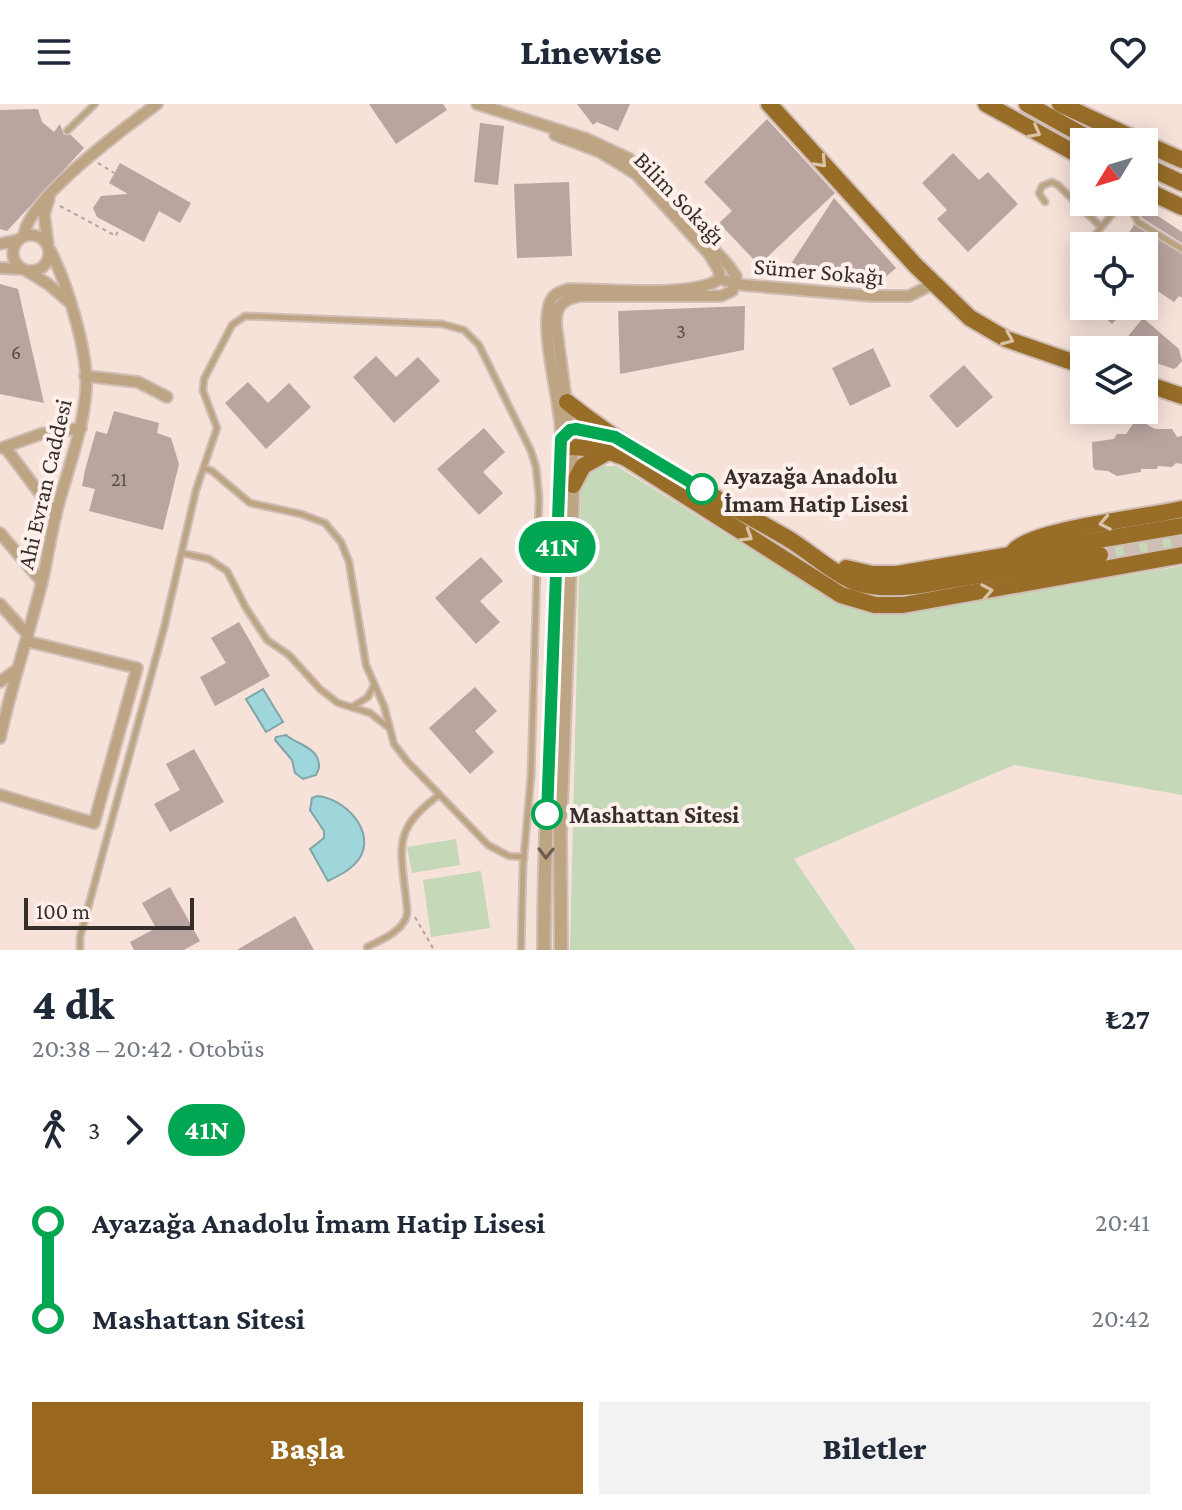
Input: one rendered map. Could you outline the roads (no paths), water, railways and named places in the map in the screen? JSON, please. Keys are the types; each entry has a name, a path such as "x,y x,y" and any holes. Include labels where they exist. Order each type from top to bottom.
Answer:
{"main road":[{"path":"769,104 933,284 983,328 1070,362"},
{"path":"986,104 1070,150"},
{"path":"1027,104 1070,128"},
{"path":"1060,104 1112,128"},
{"path":"1158,149 1182,160"},
{"path":"1158,172 1182,183"},
{"path":"1158,196 1182,207"},
{"path":"1158,386 1182,393"},
{"path":"567,402 626,458 841,595 875,605 918,602 1182,555"},
{"path":"567,439 612,444 822,560 853,581 874,587 900,587 1100,555"},
{"path":"573,485 583,466 612,444"},
{"path":"1010,556 1017,546 1036,539 1182,509"},
{"path":"822,560 862,573 881,574 1010,556 1182,526"}],"street":[{"path":"71,305 48,284 24,270 13,255 32,215 49,197 111,138 157,104"},
{"name":"Bilim Sokağı","path":"467,104 483,113 583,145 623,164 636,174 709,254 719,271 719,279"},
{"name":"Bilim Sokağı","path":"477,104 587,139 637,164 729,266 736,276 736,283"},
{"path":"0,268 32,271 43,267 50,257 44,214 49,197"},
{"path":"0,244 35,234 49,247"},
{"name":"Ahi Evran Caddesi","path":"0,738 81,428 86,389 71,305 65,282 49,247"},
{"path":"719,279 736,283"},
{"name":"Sümer Sokağı","path":"558,298 569,289 684,290 708,286 719,279"},
{"name":"Sümer Sokağı","path":"558,298 721,296 732,291 736,283 901,297 933,284"},
{"path":"544,950 546,846 567,439 567,402 556,324 558,298"},
{"path":"558,298 549,304 547,320 551,368 567,439 573,485 560,832 561,950"},
{"path":"85,376 138,382 167,397"},
{"path":"56,515 3,448 41,434 81,428"},
{"path":"0,533 42,582"},
{"path":"0,604 27,638 137,668 94,823 0,795"},
{"path":"0,682 16,670"}],"lane":[{"path":"67,131 95,104"},
{"path":"1045,202 1039,193 1042,186 1052,182 1072,196 1101,227"},
{"path":"1097,232 1111,216"},
{"path":"1134,216 1138,222 1182,249"},
{"path":"80,950 80,937 217,428 203,391 204,379 232,325 245,316 442,324 464,330 479,345 531,451 539,482 531,776 521,950"},
{"path":"204,468 212,471 250,503 301,514 325,523 341,542 349,562 366,665 384,706 394,744 488,845 509,856 524,857"},
{"path":"182,553 209,559 227,571 267,640 289,655 320,689 338,703 370,713 389,728"},
{"path":"352,707 368,697 374,684"},
{"path":"367,947 399,928 408,912 402,840 412,818 439,795"}],"water":[{"path":"263,689 283,722 266,732 246,699"},
{"path":"286,735 316,756 319,768 316,775 303,779 295,773 292,760 275,740"},
{"path":"312,798 328,798 347,810 355,818 364,838 364,849 356,863 328,881 310,849 324,838 324,831 310,810"}],"tunnel":[{"path":"1100,555 1182,539"}],"place":[{"name":"Ayazağa Anadolu İmam Hatip Lisesi","path":"702,489"},
{"name":"Mashattan Sitesi","path":"547,814"}]}
